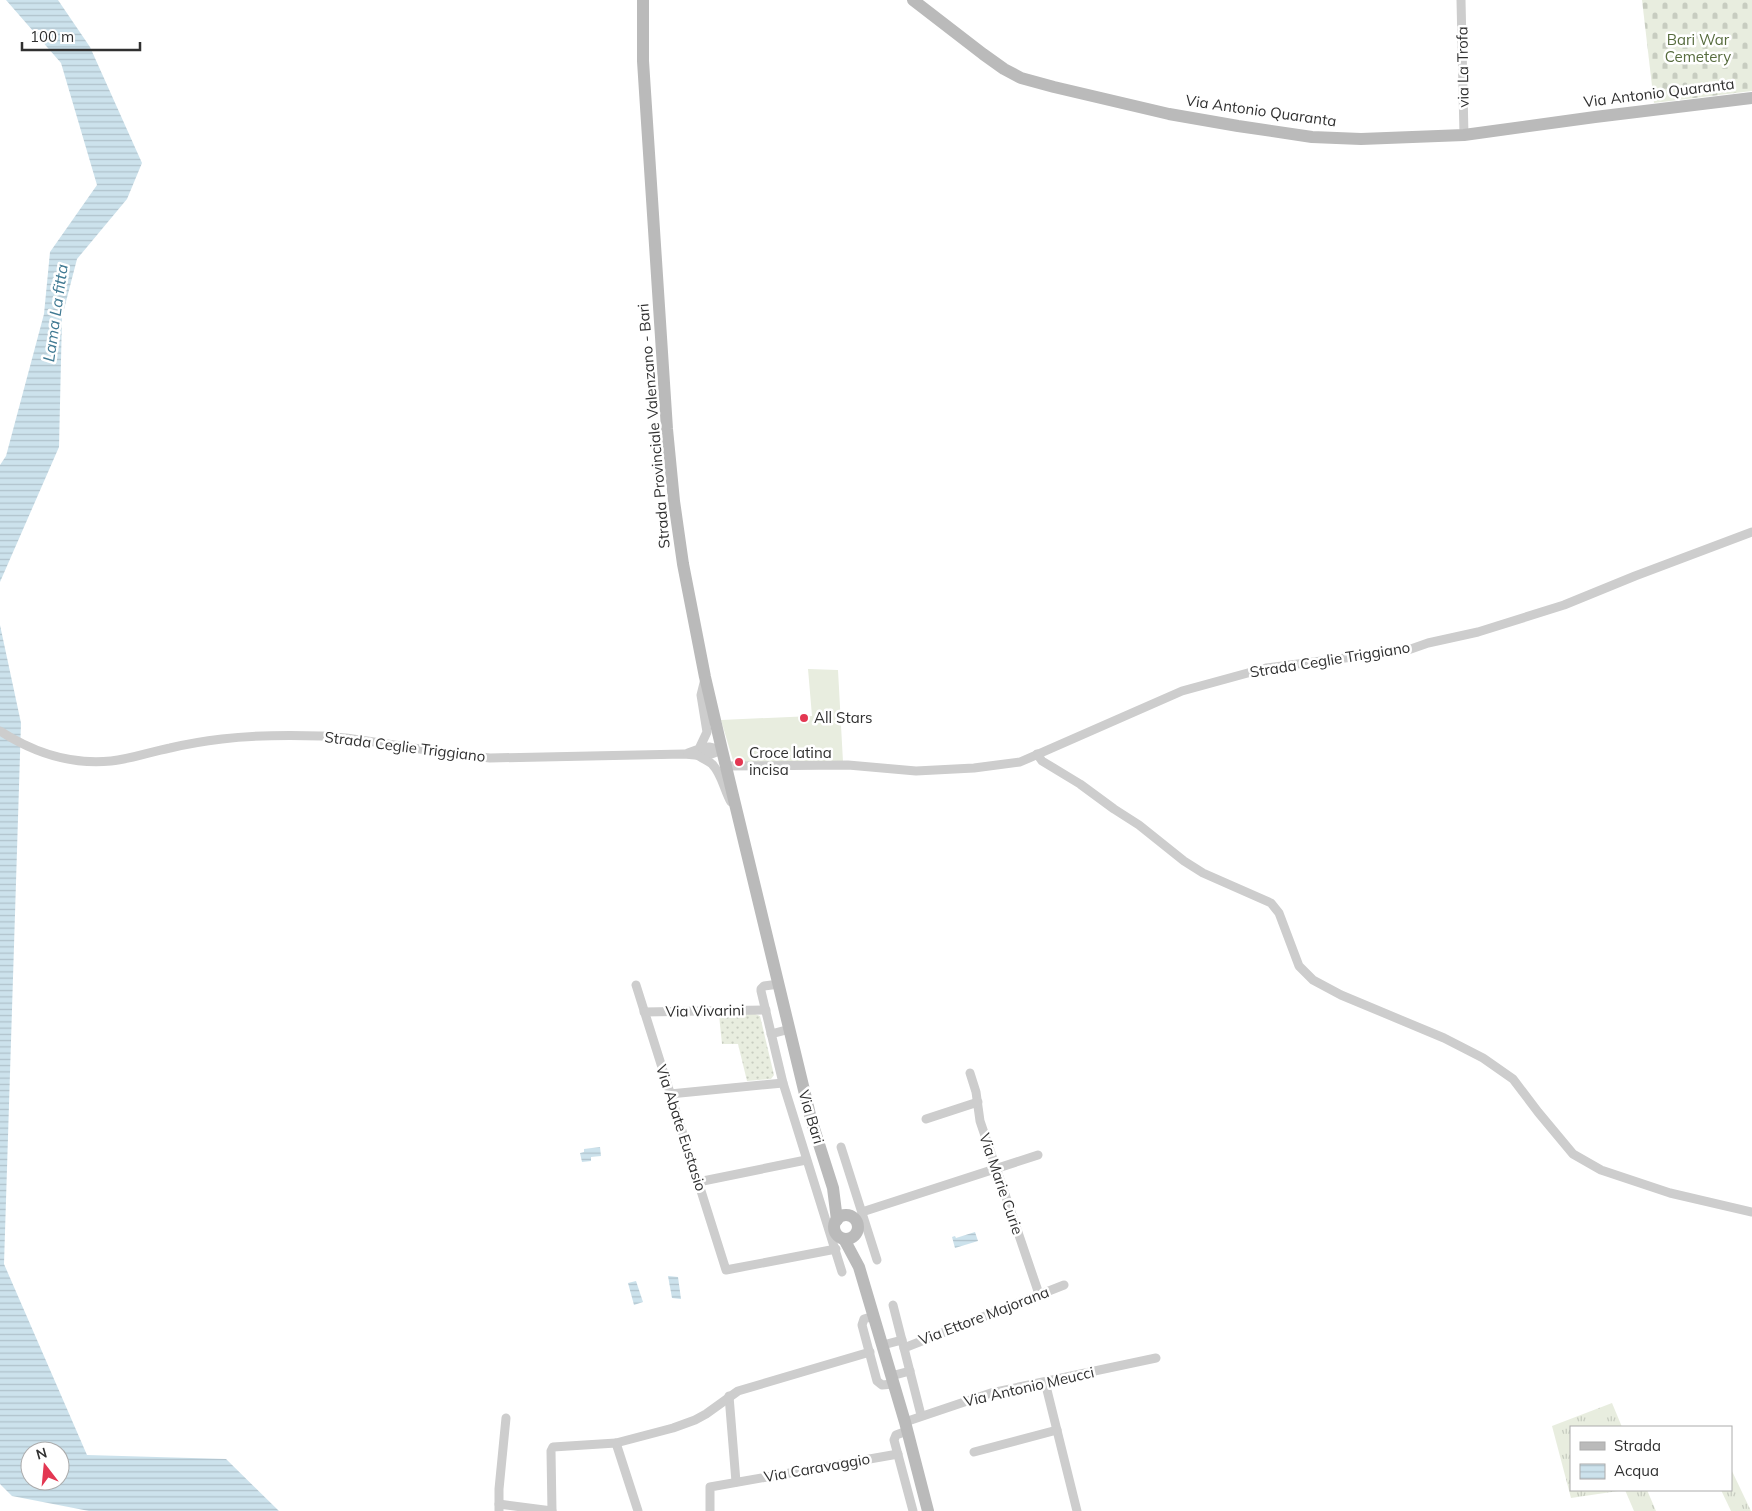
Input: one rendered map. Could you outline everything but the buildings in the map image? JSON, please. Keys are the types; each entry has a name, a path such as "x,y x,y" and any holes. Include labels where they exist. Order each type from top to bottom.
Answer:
{"main road":[{"name":"Strada Provinciale Valenzano - Bari","path":"643,0 643,60 667,429 674,501 683,564 705,677 759,901"},
{"name":"Via Antonio Quaranta","path":"913,0 1004,69 1021,78 1169,114 1312,136 1361,139 1464,135 1752,98"},
{"name":"Via Bari","path":"759,901 811,1119 833,1188 836,1234 859,1267"},
{"name":"Via Bari","path":"833,1188 858,1221 859,1267 906,1426 928,1511"},
{"path":"842,1216 858,1221 850,1238 836,1234 842,1216"}],"street":[{"name":"via La Trofa","path":"1461,0 1464,135"},
{"name":"Strada Ceglie Triggiano","path":"726,766 848,765 916,771 945,771 1020,762 1182,691 1266,668 1408,650 1428,643 1478,632 1564,605 1752,532"},
{"path":"705,677 701,695 707,732 698,752 719,773 727,794 738,813"},
{"name":"Strada Ceglie Triggiano","path":"0,731 24,745 55,757 74,761 113,761 172,747 224,739 274,735 346,738 459,756 490,758 684,754 698,752 710,755 722,750"},
{"path":"1037,754 1042,761 1080,784 1139,825 1196,869 1271,903 1279,913 1299,966 1313,980 1444,1038 1483,1058 1513,1079 1573,1154 1600,1170 1670,1192 1752,1212"},
{"name":"Via Bari","path":"779,984 764,986 761,989 783,1083 806,1160 836,1234 842,1272"},
{"name":"Via Abate Eustasio","path":"636,985 726,1270 836,1234"},
{"name":"Via Vivarini","path":"644,1012 766,1010"},
{"path":"771,1034 790,1029"},
{"name":"Via Marie Curie","path":"970,1073 978,1102 980,1121 1039,1294"},
{"path":"670,1094 783,1083"},
{"path":"926,1119 978,1102"},
{"name":"Via Bari","path":"841,1147 858,1221 877,1260"},
{"path":"858,1221 1038,1155"},
{"path":"698,1182 806,1160"},
{"name":"Via Ettore Majorana","path":"883,1345 903,1344 1064,1285"},
{"path":"893,1305 921,1415"},
{"path":"874,1316 864,1319 862,1323 879,1384 910,1372"},
{"path":"506,1418 499,1508 552,1511 551,1449 555,1447 616,1443 647,1436 695,1420 729,1396 744,1388 870,1352"},
{"name":"Via Antonio Meucci","path":"906,1426 921,1415 982,1395 1156,1358"},
{"path":"1045,1382 1077,1511"},
{"path":"729,1396 736,1482"},
{"path":"906,1426 894,1437 913,1511"},
{"path":"974,1452 1057,1430"},
{"path":"616,1443 638,1511"},
{"name":"Via Caravaggio","path":"710,1511 710,1487 898,1454"}],"green space":[{"name":"Bari War Cemetery","path":"1642,0 1752,0 1752,91 1654,103"},
{"name":"All Stars","path":"808,669 838,670 843,762 734,764 721,720 812,716"},
{"path":"755,1014 760,1016 774,1075 771,1079 747,1081 738,1044 722,1044 719,1015"},
{"path":"1612,1403 1622,1426 1570,1426 1570,1491 1618,1491 1571,1498 1552,1426"},
{"path":"1732,1471 1751,1511 1731,1511 1721,1491 1732,1491"},
{"path":"1625,1491 1647,1491 1656,1511 1634,1511"}],"water":[{"name":"Lama La fitta","path":"6,0 58,0 90,47 142,163 127,199 77,259 62,317 59,447 0,582 0,465 6,456 44,314 50,252 97,185 61,63"},
{"path":"0,625 21,723 4,1264 87,1455 226,1459 279,1511 89,1511 12,1496 0,1484"},
{"path":"600,1147 601,1156 591,1157 591,1161 582,1162 580,1153 584,1152 584,1149"},
{"path":"975,1232 978,1241 955,1248 952,1237 955,1236 956,1238"},
{"path":"668,1276 678,1277 681,1299 672,1298"},
{"path":"636,1281 643,1302 634,1305 628,1283"}],"place":[{"name":"All Stars","path":"804,718"},
{"name":"Croce latina incisa","path":"739,762"}]}
